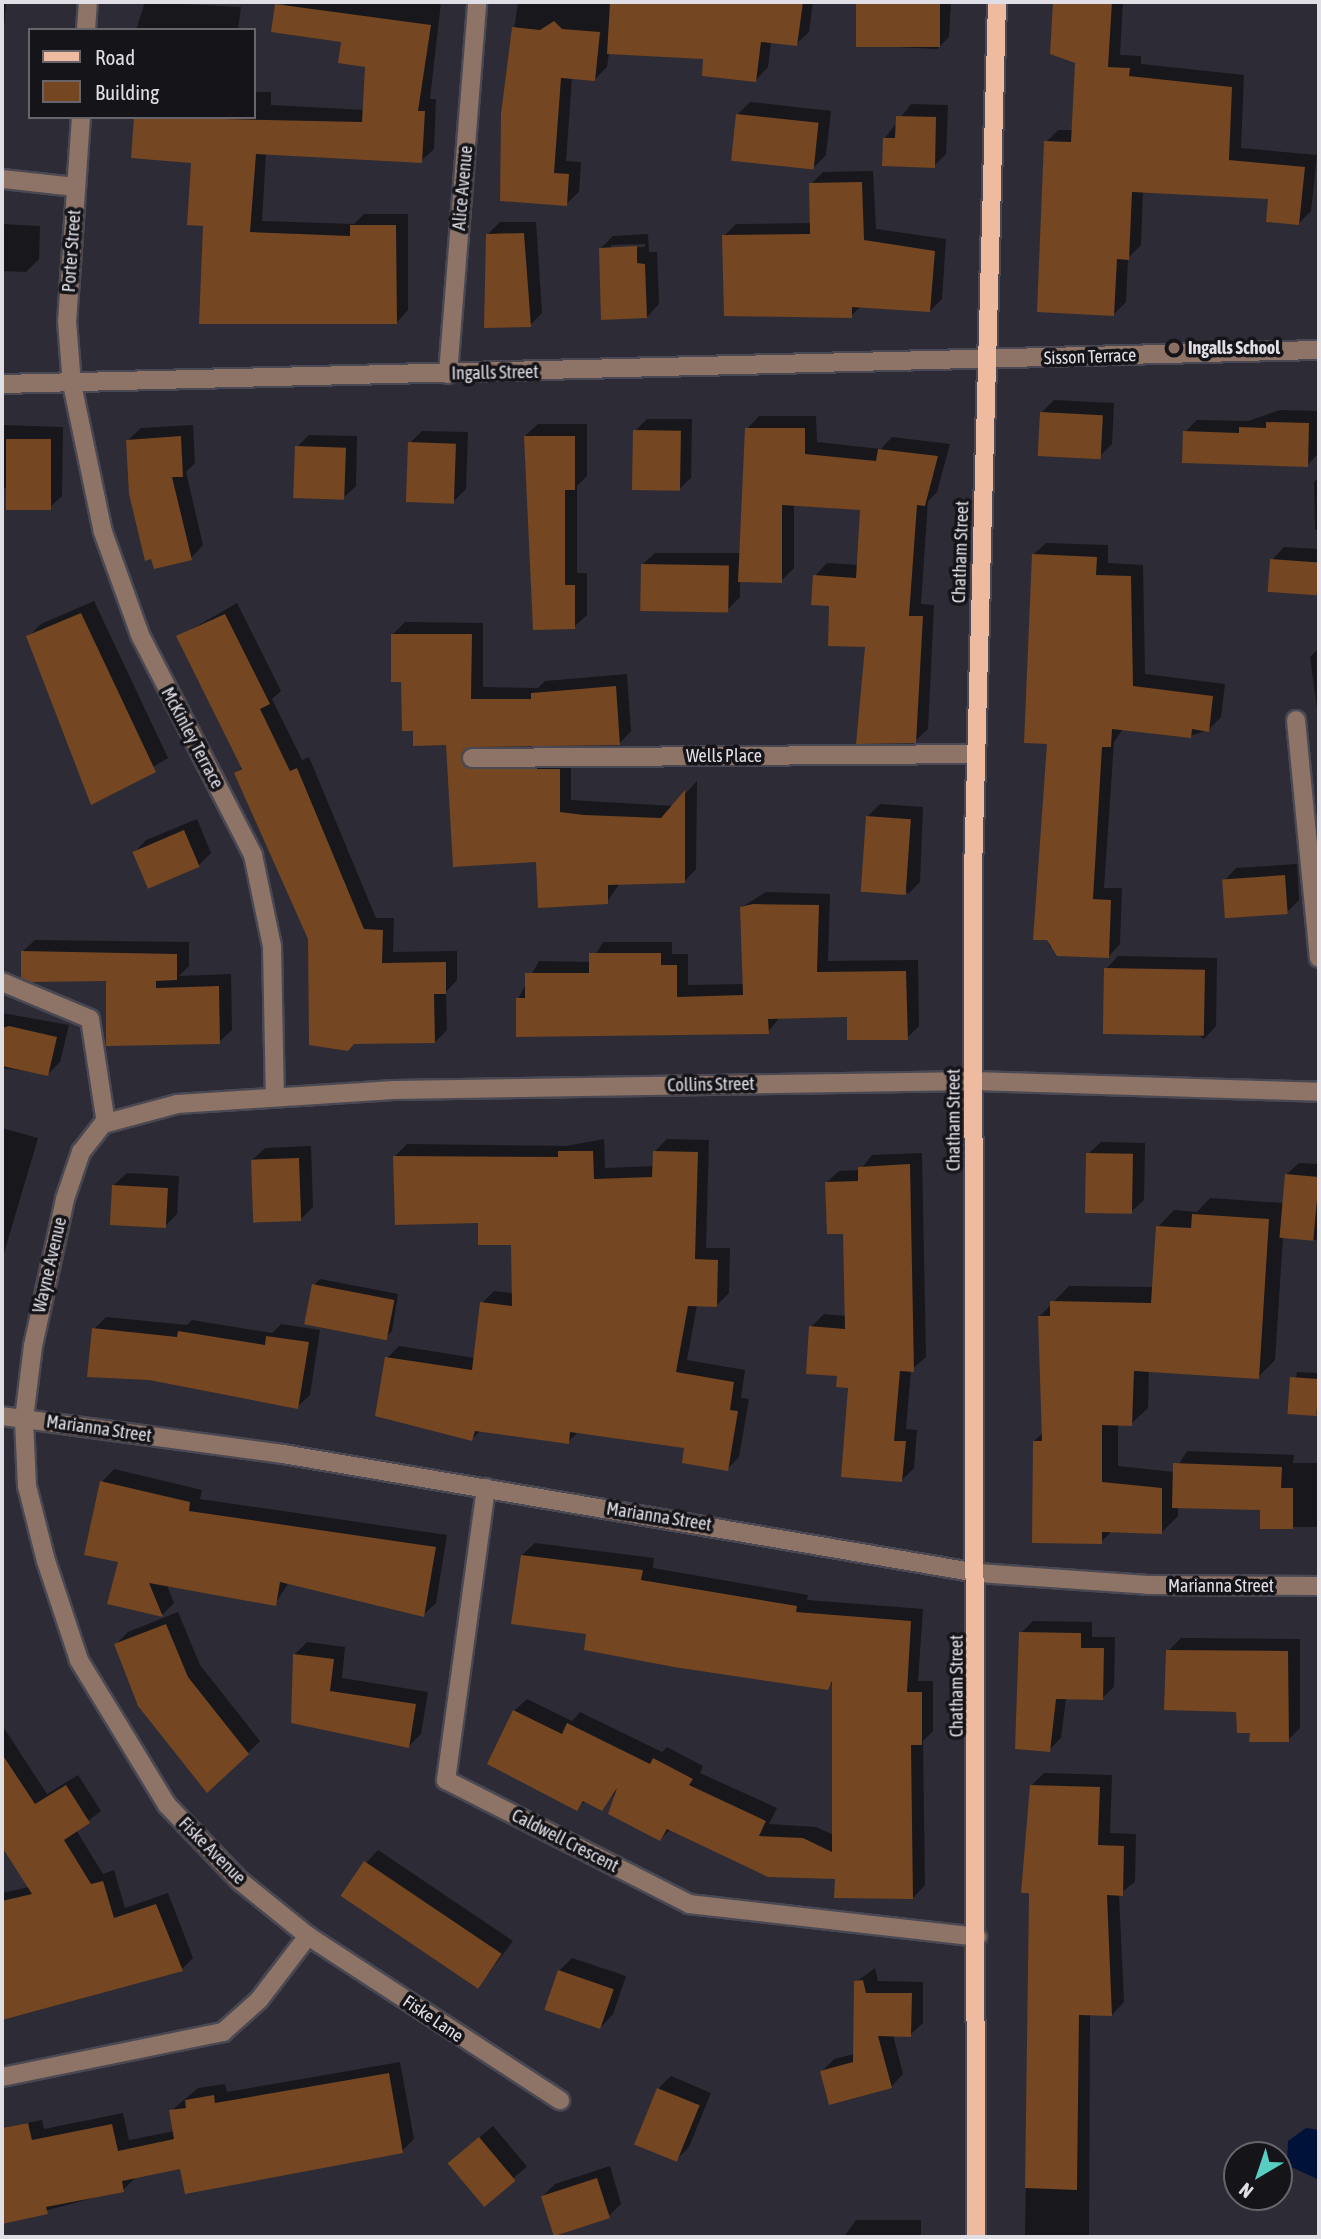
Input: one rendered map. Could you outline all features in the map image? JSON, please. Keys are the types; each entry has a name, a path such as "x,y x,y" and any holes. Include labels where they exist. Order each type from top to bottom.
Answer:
{"main road":[{"name":"Chatham Street","path":"976,2237 976,754 997,2"}],"street":[{"path":"86,28 88,2"},
{"name":"Alice Avenue","path":"448,374 477,2"},
{"name":"Porter Street","path":"72,384 67,321 81,119"},
{"path":"2,178 76,187"},
{"name":"Sisson Terrace","path":"987,360 1319,350"},
{"name":"Ingalls Street","path":"2,384 987,360"},
{"name":"McKinley Terrace","path":"72,384 103,532 140,635 253,855 272,946 275,1097"},
{"path":"1296,720 1319,958"},
{"name":"Wells Place","path":"472,758 976,754"},
{"path":"2,982 90,1019 106,1123"},
{"name":"Collins Street","path":"106,1123 177,1104 275,1097 974,1081 1319,1092"},
{"name":"Wayne Avenue","path":"24,1419 65,1199 81,1152 106,1123"},
{"name":"Marianna Street","path":"2,1416 486,1488 978,1573 1148,1585 1319,1586"},
{"name":"Fiske Avenue","path":"24,1419 27,1486 46,1561 94,1688 167,1805 240,1881 308,1936"},
{"name":"Caldwell Crescent","path":"486,1488 446,1780 689,1904 977,1937"},
{"path":"2,2077 223,2032 259,2000 308,1936"},
{"name":"Fiske Lane","path":"308,1936 559,2100"}],"water":[{"path":"1306,2128 1319,2130 1317,2179 1293,2168 1293,2141 1288,2141"}],"building":[{"path":"610,2 803,2 797,46 761,42 756,82 702,76 703,59 607,54"},
{"path":"856,2 940,2 940,47 856,47"},
{"path":"1053,2 1112,2 1108,67 1130,68 1129,76 1232,87 1229,160 1305,167 1299,225 1266,222 1268,199 1132,192 1129,260 1117,259 1114,316 1037,312 1044,141 1071,142 1075,63 1050,54"},
{"path":"275,4 431,25 418,111 425,111 422,163 256,154 250,232 350,236 350,225 396,225 397,324 199,324 203,226 187,225 191,163 131,158 134,119 362,122 365,67 338,63 341,42 271,32"},
{"path":"554,21 562,29 600,32 595,81 561,78 554,173 569,174 567,206 500,201 501,114 512,27 540,30"},
{"path":"736,114 819,123 814,169 731,161"},
{"path":"896,116 936,117 935,168 882,166 883,138 895,138"},
{"path":"862,182 864,240 935,251 930,312 852,307 852,318 724,316 722,235 810,234 809,183"},
{"path":"524,233 531,327 484,328 486,234"},
{"path":"637,246 637,263 645,264 647,318 601,320 599,248"},
{"path":"1040,412 1103,415 1101,459 1038,456"},
{"path":"1266,422 1309,423 1308,467 1182,463 1183,431 1239,433 1239,427 1266,428"},
{"path":"745,428 805,428 805,454 876,461 878,449 938,456 925,506 917,505 909,616 923,616 916,743 856,744 865,647 828,646 829,606 811,605 813,575 856,578 860,510 782,505 782,583 738,582"},
{"path":"633,430 681,431 680,491 632,490"},
{"path":"181,436 183,477 172,477 192,560 154,569 151,559 145,561 129,494 126,440"},
{"path":"524,436 575,436 575,490 565,490 565,585 575,585 575,629 533,630"},
{"path":"6,439 51,439 51,510 6,510"},
{"path":"408,442 456,444 454,504 406,502"},
{"path":"295,446 346,448 344,500 293,498"},
{"path":"1032,554 1097,557 1096,575 1131,576 1133,686 1213,696 1209,732 1192,729 1191,738 1112,729 1111,747 1102,747 1093,899 1111,900 1109,958 1057,956 1047,940 1033,940 1047,744 1024,743"},
{"path":"1270,559 1319,562 1317,595 1268,592"},
{"path":"641,564 729,566 728,613 640,611"},
{"path":"81,613 156,772 91,805 26,636"},
{"path":"225,614 270,704 260,709 290,771 297,768 364,929 383,930 382,963 446,962 446,994 434,994 435,1043 354,1044 348,1051 309,1045 308,939 234,773 242,769 176,636"},
{"path":"391,634 472,634 471,699 531,699 531,693 616,686 620,745 472,747 463,752 462,763 472,769 560,769 560,812 584,815 661,818 685,790 685,883 608,885 608,904 538,908 536,862 453,867 446,745 413,746 413,731 402,731 401,682 391,682"},
{"path":"866,816 911,819 906,895 861,892"},
{"path":"184,830 200,867 148,889 132,852"},
{"path":"1285,875 1288,914 1225,918 1222,879"},
{"path":"753,904 819,905 817,972 906,971 908,1040 847,1040 847,1017 768,1019 769,1034 516,1037 516,998 525,998 525,973 589,973 589,953 661,953 661,965 677,965 677,997 743,995 740,907"},
{"path":"21,951 177,954 177,980 156,981 156,988 219,986 220,1044 106,1046 106,981 31,982 21,978"},
{"path":"1104,968 1205,970 1204,1036 1103,1034"},
{"path":"9,1026 57,1037 48,1076 2,1066 2,1028"},
{"path":"558,1151 593,1151 594,1179 652,1177 653,1151 698,1152 695,1259 718,1260 717,1307 688,1306 676,1372 734,1382 730,1410 738,1411 728,1471 682,1463 684,1448 570,1432 569,1444 475,1431 472,1441 375,1416 385,1357 472,1370 480,1302 512,1306 511,1245 478,1245 478,1223 395,1225 393,1156 558,1157"},
{"path":"1086,1153 1133,1154 1132,1214 1085,1213"},
{"path":"299,1158 301,1221 253,1223 251,1160"},
{"path":"910,1164 914,1372 900,1371 894,1441 906,1441 902,1482 841,1477 848,1388 836,1387 837,1376 806,1374 809,1326 845,1329 843,1234 827,1234 825,1182 858,1181 858,1167"},
{"path":"1285,1174 1319,1177 1313,1241 1279,1238"},
{"path":"112,1185 168,1188 166,1228 110,1225"},
{"path":"1192,1214 1269,1219 1259,1379 1134,1371 1132,1426 1102,1425 1102,1482 1162,1488 1162,1534 1102,1532 1102,1544 1032,1543 1033,1441 1042,1441 1038,1316 1050,1316 1050,1301 1151,1303 1156,1226 1191,1228"},
{"path":"312,1284 394,1300 387,1340 304,1324"},
{"path":"92,1328 177,1337 178,1331 265,1345 266,1336 309,1342 298,1409 149,1380 87,1377"},
{"path":"1290,1377 1319,1379 1316,1416 1287,1414"},
{"path":"1173,1463 1282,1467 1281,1488 1293,1488 1293,1529 1260,1529 1260,1510 1172,1508"},
{"path":"100,1481 190,1502 189,1511 436,1547 424,1617 280,1582 276,1606 149,1583 163,1617 107,1604 118,1562 84,1555"},
{"path":"521,1555 643,1570 641,1580 797,1606 796,1612 911,1621 907,1692 922,1692 922,1745 911,1745 913,1899 834,1898 835,1879 768,1877 667,1829 660,1841 608,1814 617,1788 602,1811 583,1801 577,1811 487,1764 513,1710 562,1734 567,1723 650,1764 653,1758 693,1779 689,1785 766,1821 759,1836 803,1838 832,1852 832,1681 828,1690 674,1667 584,1650 586,1634 511,1624"},
{"path":"166,1624 188,1677 249,1754 207,1793 138,1706 114,1644"},
{"path":"1019,1632 1081,1633 1081,1648 1104,1648 1103,1700 1056,1699 1050,1752 1015,1749"},
{"path":"1166,1650 1288,1651 1289,1742 1249,1742 1250,1733 1237,1733 1236,1712 1164,1710"},
{"path":"293,1654 334,1659 330,1691 416,1704 409,1748 291,1723"},
{"path":"2,1754 35,1804 66,1785 90,1823 64,1840 91,1884 103,1881 114,1918 156,1904 183,1971 2,2020 2,1901 32,1894 2,1847"},
{"path":"1030,1785 1100,1787 1098,1845 1124,1846 1123,1896 1107,1895 1112,2016 1079,2015 1077,2190 1025,2188 1029,1893 1021,1893"},
{"path":"364,1861 502,1954 478,1989 341,1896"},
{"path":"558,1970 614,1989 600,2029 544,2010"},
{"path":"863,1980 866,1993 912,1993 911,2037 878,2036 892,2088 829,2105 820,2071 853,2062 854,1981"},
{"path":"389,2073 403,2153 185,2194 180,2169 122,2181 124,2192 46,2207 48,2214 2,2224 2,2128 28,2123 32,2140 112,2124 118,2151 174,2139 169,2110 186,2108 185,2100 214,2095 215,2103"},
{"path":"657,2088 700,2105 677,2162 634,2145"},
{"path":"479,2137 516,2181 484,2207 448,2163"},
{"path":"597,2178 610,2218 554,2236 541,2196"}],"place":[{"name":"Ingalls School","path":"1174,348"}]}
